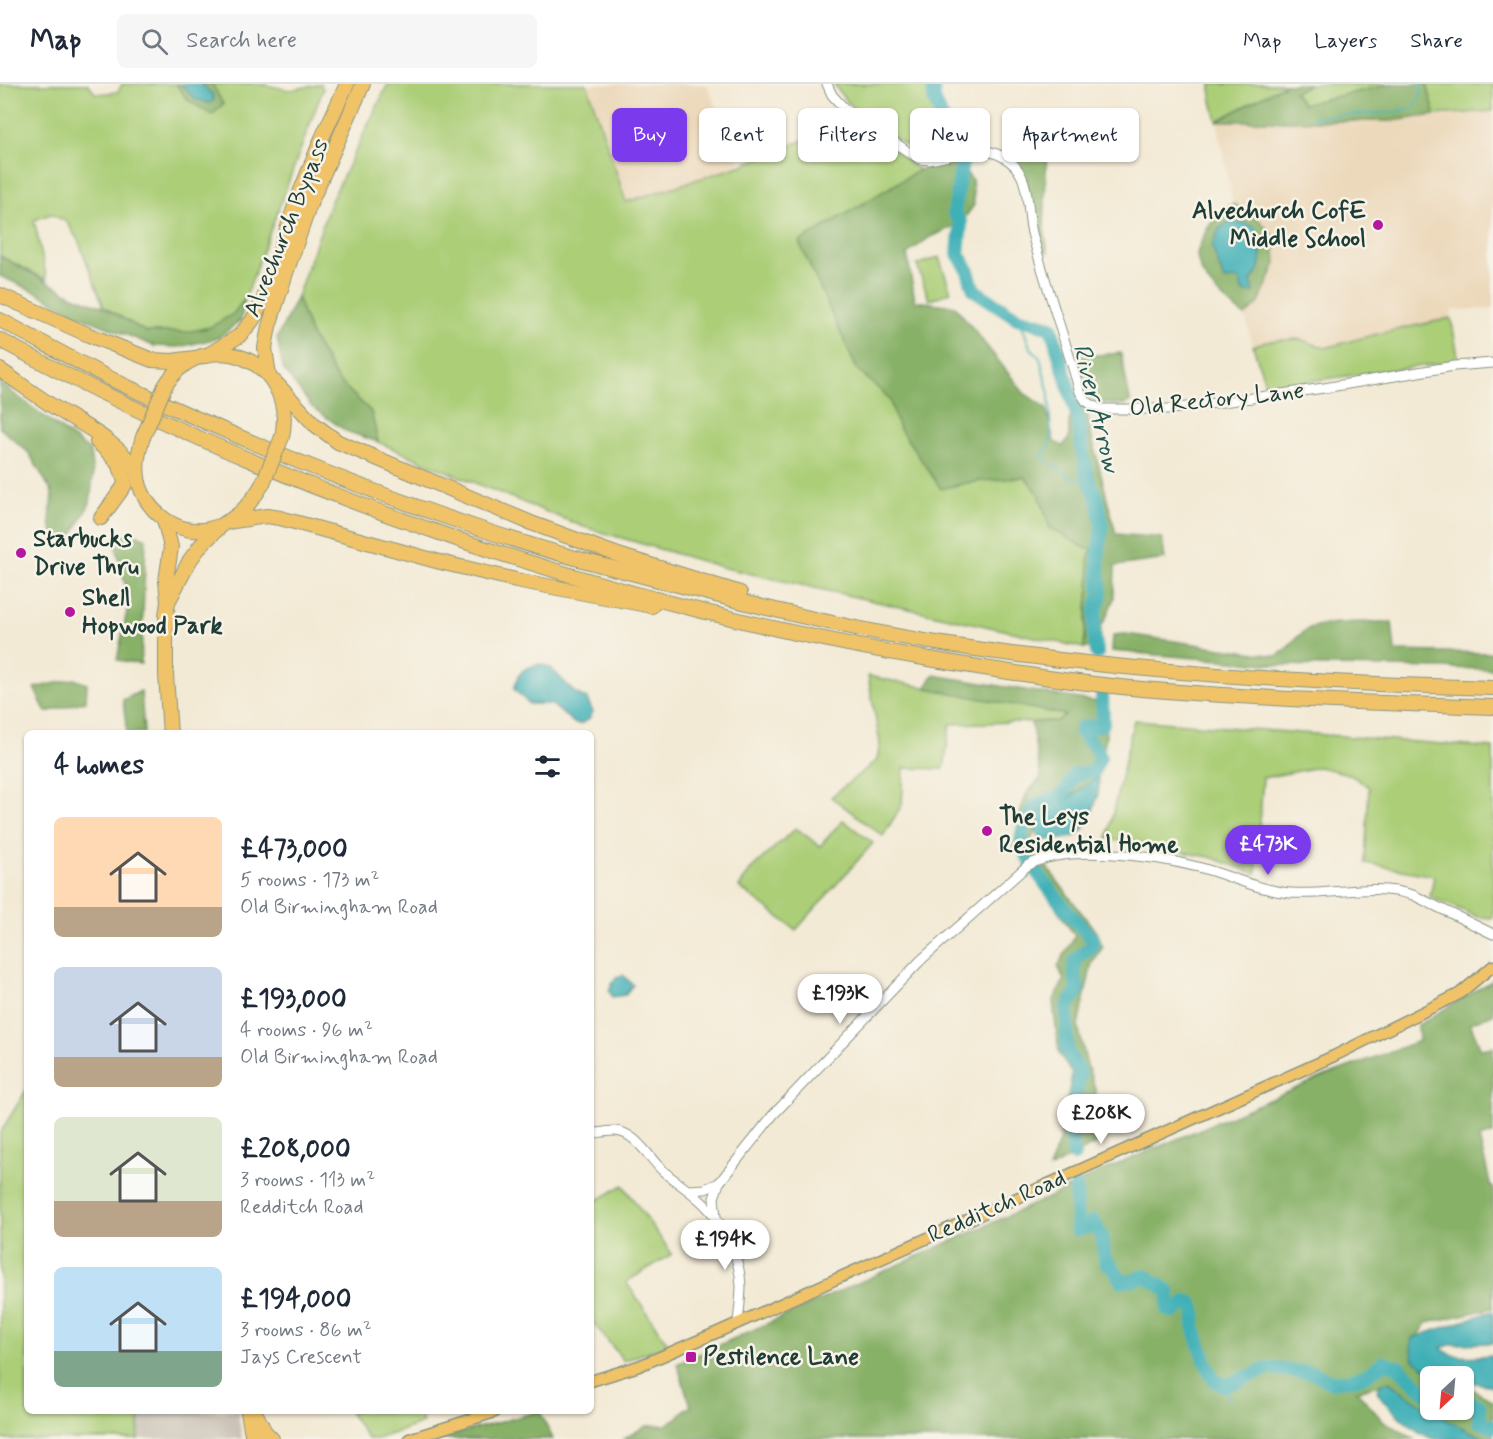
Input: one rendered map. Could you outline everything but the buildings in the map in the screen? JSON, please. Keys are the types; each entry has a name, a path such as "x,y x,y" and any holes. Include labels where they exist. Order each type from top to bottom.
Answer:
{"highway":[{"name":"Alvechurch Bypass","path":"201,357 239,336 252,321 262,301 300,192 347,84"},
{"name":"Alvechurch Bypass","path":"272,379 266,356 266,341 285,276 310,204 363,84"},
{"path":"0,295 152,360 172,361 233,355 249,360 272,379 314,424 338,442 542,527 621,556 742,593 800,616"},
{"path":"0,320 129,387 249,441 471,526 577,559 800,616 947,645 1080,663 1275,680 1493,688"},
{"path":"0,340 81,384 200,439 310,486 411,523 531,562 698,611 864,648 1120,686 1330,702 1493,707"},
{"path":"201,357 175,373 165,386 143,437 137,459 137,471 144,496 164,519 173,524 194,530 267,516 280,518 440,562 516,580 646,606 698,611"},
{"path":"0,370 51,405 115,444 128,457 137,471"},
{"path":"168,602 201,544 244,509 263,483 282,437 284,408 279,390 272,379"},
{"path":"51,405 109,452 120,466 125,485 101,518"},
{"path":"164,519 171,547 166,581 168,602 166,675 170,730"},
{"path":"248,1414 253,1439"},
{"path":"256,1414 265,1432 272,1439"}],"main road":[{"name":"Redditch Road","path":"594,1380 639,1366 738,1323 1334,1056 1459,994 1492,967"},
{"path":"409,1439 489,1414"}],"street":[{"name":"Old Rectory Lane","path":"827,84 832,95 845,109 919,159 929,160 986,150 1000,155 1016,167 1023,179 1028,216 1038,256 1080,392 1086,401 1099,409 1190,407 1455,366 1493,363"},
{"path":"716,1218 714,1198 719,1184 773,1115 921,960 1027,866 1037,860 1062,855 1109,855 1185,864 1251,886 1293,893 1372,889 1401,891 1493,934"},
{"path":"594,1134 615,1131 624,1133 640,1146 662,1170 705,1204 716,1218 730,1245 740,1273 738,1323"},
{"path":"688,1190 705,1190 719,1184"}],"shaded area":[{"path":"587,84 707,84 717,108 699,108 699,162 738,162 740,166 626,202 613,162 687,162 687,108 612,108 612,160"},
{"name":"Alvechurch CofE Middle School","path":"1493,111 1493,309 1452,310 1451,318 1325,348 1299,339 1266,341 1253,346 1245,316 1259,303 1253,214 1233,204 1217,121 1391,121"},
{"path":"140,1414 238,1414 242,1439 138,1439"}],"green space":[{"path":"0,84 88,84 96,94 118,92 122,84 176,84 188,100 223,104 212,84 261,84 290,90 321,84 323,89 245,299 232,315 211,327 187,332 146,332 104,307 79,242 67,222 51,214 34,220 47,280 0,256"},
{"path":"176,84 181,84 195,99 212,94 201,84 212,84 223,104 212,115 188,100"},
{"path":"388,84 587,84 626,202 750,162 786,162 786,147 798,142 798,162 898,162 898,154 919,170 800,242 857,369 889,398 898,426 941,488 971,482 1025,477 1039,494 1050,528 1092,548 1088,560 1090,575 1084,648 725,568 584,527 378,442 371,412 337,379 311,335 297,297 331,201"},
{"path":"834,84 939,84 936,90 938,108 910,108 910,148 898,141 898,108 854,108"},
{"path":"1211,84 1286,84 1217,121 1211,97"},
{"path":"1286,84 1309,84 1294,92 1303,104 1393,84 1427,84 1435,115 1391,121 1217,121"},
{"path":"1309,84 1393,84 1303,104 1294,92"},
{"path":"1427,84 1493,84 1493,111 1435,115"},
{"path":"943,162 958,162 972,180 974,205 961,223 930,237 907,254 915,301 955,306 1024,393 1046,408 1054,442 1063,446 1069,438 1069,422 1075,399 1086,405 1090,431 1116,534 1162,538 1165,559 1115,566 1114,598 1101,627 1100,647 1084,648 1090,575 1088,560 1092,548 1087,549 1050,528 1039,494 1025,477 971,482 941,489 898,426 889,398 857,369 799,242 919,170"},
{"path":"1009,162 1046,162 1044,229 1048,252 1040,251 1025,179"},
{"path":"1233,204 1253,214 1274,236 1276,263 1259,303 1245,316 1222,298 1208,283 1197,256 1211,223"},
{"path":"0,256 73,296 104,307 146,332 187,332 211,327 233,314 245,299 241,320 218,338 179,347 154,346 75,314 38,293 0,276"},
{"path":"939,257 951,292 929,300 917,265"},
{"path":"297,297 311,335 337,379 371,412 378,442 346,431 312,407 283,369 277,338"},
{"path":"1451,318 1459,361 1266,387 1253,346 1266,341 1299,339 1325,348"},
{"path":"1121,353 1130,401 1125,405 1093,399 1084,388 1074,357"},
{"path":"0,383 90,451 93,476 90,503 71,538 56,541 50,523 52,492 29,453 0,428"},
{"path":"131,532 146,539 141,664 117,660 129,601 114,538"},
{"path":"1392,622 1395,651 1493,653 1493,669 1280,665 1112,651 1113,635 1126,634 1276,656 1312,627 1340,623"},
{"path":"933,675 1103,703 1106,737 1098,777 1046,814 1022,855 1014,847 1020,813 1026,795 1041,777 1031,722 1057,721 1065,715 926,688"},
{"path":"868,676 1066,715 1057,721 950,724 944,769 904,768 902,805 883,836 831,797 877,760 880,743"},
{"path":"74,679 87,684 86,701 46,712 34,688"},
{"path":"141,691 144,730 127,730 123,700"},
{"path":"1134,720 1493,748 1493,918 1478,917 1430,897 1434,876 1365,863 1369,787 1349,774 1319,767 1263,778 1256,874 1210,857 1107,839"},
{"path":"843,820 873,843 796,930 739,887 752,868 796,828 820,846"},
{"path":"1046,866 1096,932 1103,947 1092,963 1078,1026 1086,1062 1096,1091 1097,1143 1049,1169 1060,1139 1072,1074 1059,1053 1053,1002 1064,980 1058,966 1075,936 1034,874"},
{"path":"1493,980 1493,1014 1470,1023 1481,1049 1493,1047 1493,1134 1479,1138 1491,1187 1493,1187 1493,1308 1427,1323 1419,1335 1412,1338 1433,1366 1420,1366 1420,1405 1389,1382 1357,1391 1382,1420 1414,1439 623,1439 646,1426 666,1425 691,1407 677,1364 1061,1192 1095,1174 1327,1075 1419,1041 1418,1025"},
{"path":"24,1094 24,1414 140,1414 138,1439 0,1439 0,1133"},
{"path":"623,1185 672,1254 626,1282 668,1344 624,1361 594,1324 594,1202"},
{"path":"1474,1391 1493,1401 1493,1439 1481,1437 1444,1420 1474,1420"},
{"path":"350,1414 421,1414 423,1423 377,1439 368,1439"},
{"path":"530,1414 541,1414 553,1439 436,1439"}],"water":[{"path":"181,84 201,84 212,94 214,100 209,103 195,99"},
{"path":"1227,223 1244,223 1256,228 1261,256 1258,269 1251,281 1254,292 1243,292 1239,279 1224,280 1212,247 1219,229"},
{"path":"540,664 551,668 574,692 587,699 593,712 589,719 580,724 574,723 551,704 529,704 514,689 522,671"},
{"path":"1098,777 1098,791 1093,810 1080,833 1063,839 1042,841 1036,832 1038,814 1048,806 1063,802"},
{"path":"623,975 633,985 625,995 612,997 609,990 616,977"},
{"path":"1493,1311 1493,1343 1453,1344 1441,1348 1459,1356 1493,1355 1493,1386 1474,1383 1474,1366 1423,1366 1414,1360 1412,1338"},
{"path":"1389,1382 1420,1403 1420,1420 1448,1420 1488,1439 1428,1437 1394,1412 1377,1391 1381,1383"}],"waterway":[{"name":"River Arrow","path":"933,84 934,99 938,108"},
{"path":"1312,117 1397,112 1415,107 1422,93 1419,84"},
{"name":"River Arrow","path":"962,162 954,213 961,223 958,254 967,268 974,290 1017,318 1051,327 1079,422 1088,478 1098,501 1102,525 1098,559 1101,595 1096,610 1094,633 1097,653"},
{"path":"1017,318 1030,347 1040,358 1049,394 1051,438 1047,450 1041,457 1072,478 1088,478"},
{"name":"River Arrow","path":"1074,1155 1072,1124 1080,1073 1067,1051 1067,1008 1078,990 1074,964 1079,956 1092,947 1094,940 1064,908 1033,866 1022,843 1022,835 1028,816 1033,809 1062,795 1074,775 1093,772 1100,757 1098,751 1081,732 1081,728 1103,724 1102,695"},
{"name":"River Arrow","path":"1076,1186 1077,1230 1087,1228 1093,1221 1102,1237 1105,1261 1112,1266 1121,1281 1130,1281 1145,1276 1169,1293 1168,1310 1175,1311 1187,1301 1192,1303 1195,1314 1194,1326 1214,1380 1225,1386 1269,1368 1314,1373 1331,1382 1367,1375 1384,1362 1398,1367 1420,1387"},
{"path":"1225,1386 1229,1400"},
{"name":"River Arrow","path":"1474,1404 1479,1406 1480,1422 1493,1426"}],"place":[{"name":"Alvechurch CofE Middle School","path":"1378,225"},
{"name":"Starbucks Drive Thru","path":"21,553"},
{"name":"Shell Hopwood Park","path":"70,612"},
{"name":"The Leys Residential Home","path":"987,831"},
{"name":"Pestilence Lane","path":"691,1357"}]}
